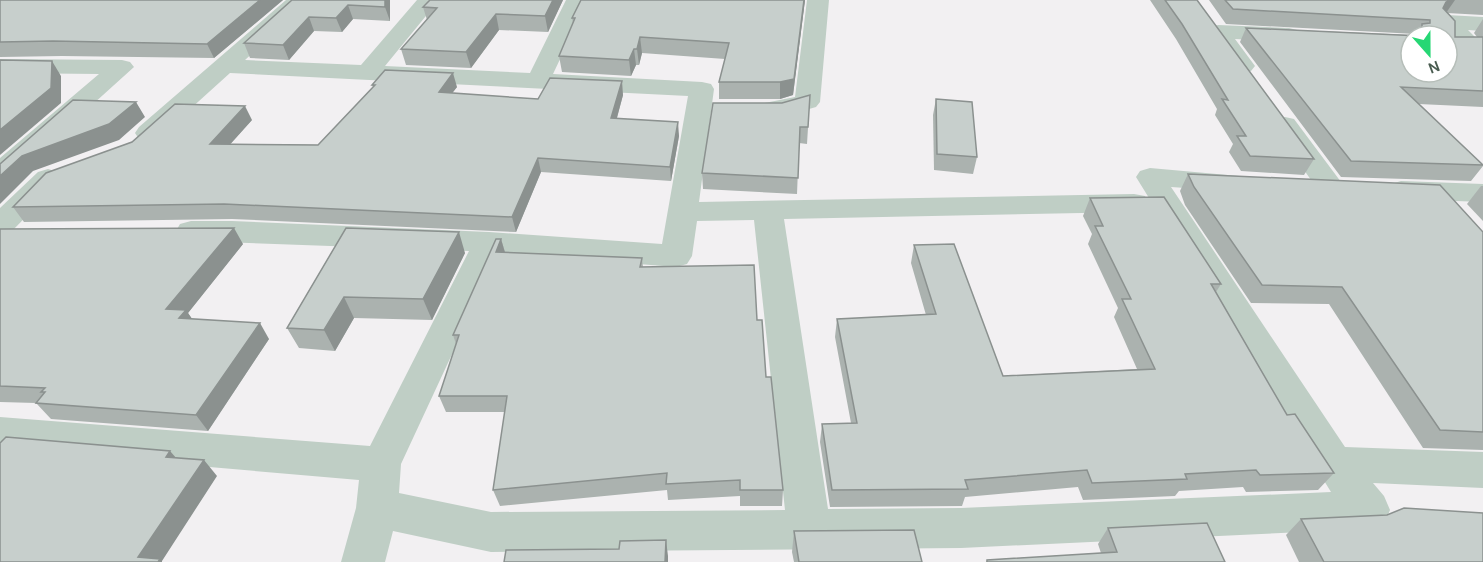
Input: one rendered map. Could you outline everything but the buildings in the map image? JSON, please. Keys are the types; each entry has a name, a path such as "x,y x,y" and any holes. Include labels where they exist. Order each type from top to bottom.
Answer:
{"street":[{"path":"130,148 227,66 299,0"},
{"path":"367,73 428,0"},
{"path":"538,81 577,0"},
{"path":"227,66 702,90 723,109 781,109 807,102 818,0"},
{"path":"1477,49 1447,22 1483,24"},
{"path":"1309,36 1212,24 1331,188"},
{"path":"1459,45 1477,49"},
{"path":"0,66 122,67 0,174"},
{"path":"162,232 232,231 489,242 676,256 683,212 723,109"},
{"path":"0,174 57,174 8,231"},
{"path":"377,508 491,532 961,528 1369,510 1334,464 1150,177 1263,184"},
{"path":"1297,186 1483,193"},
{"path":"1437,192 1464,222"},
{"path":"683,212 1166,202"},
{"path":"768,211 809,529"},
{"path":"363,562 377,508 381,464 489,242"},
{"path":"0,433 381,464"},
{"path":"1334,464 1483,470"}]}
